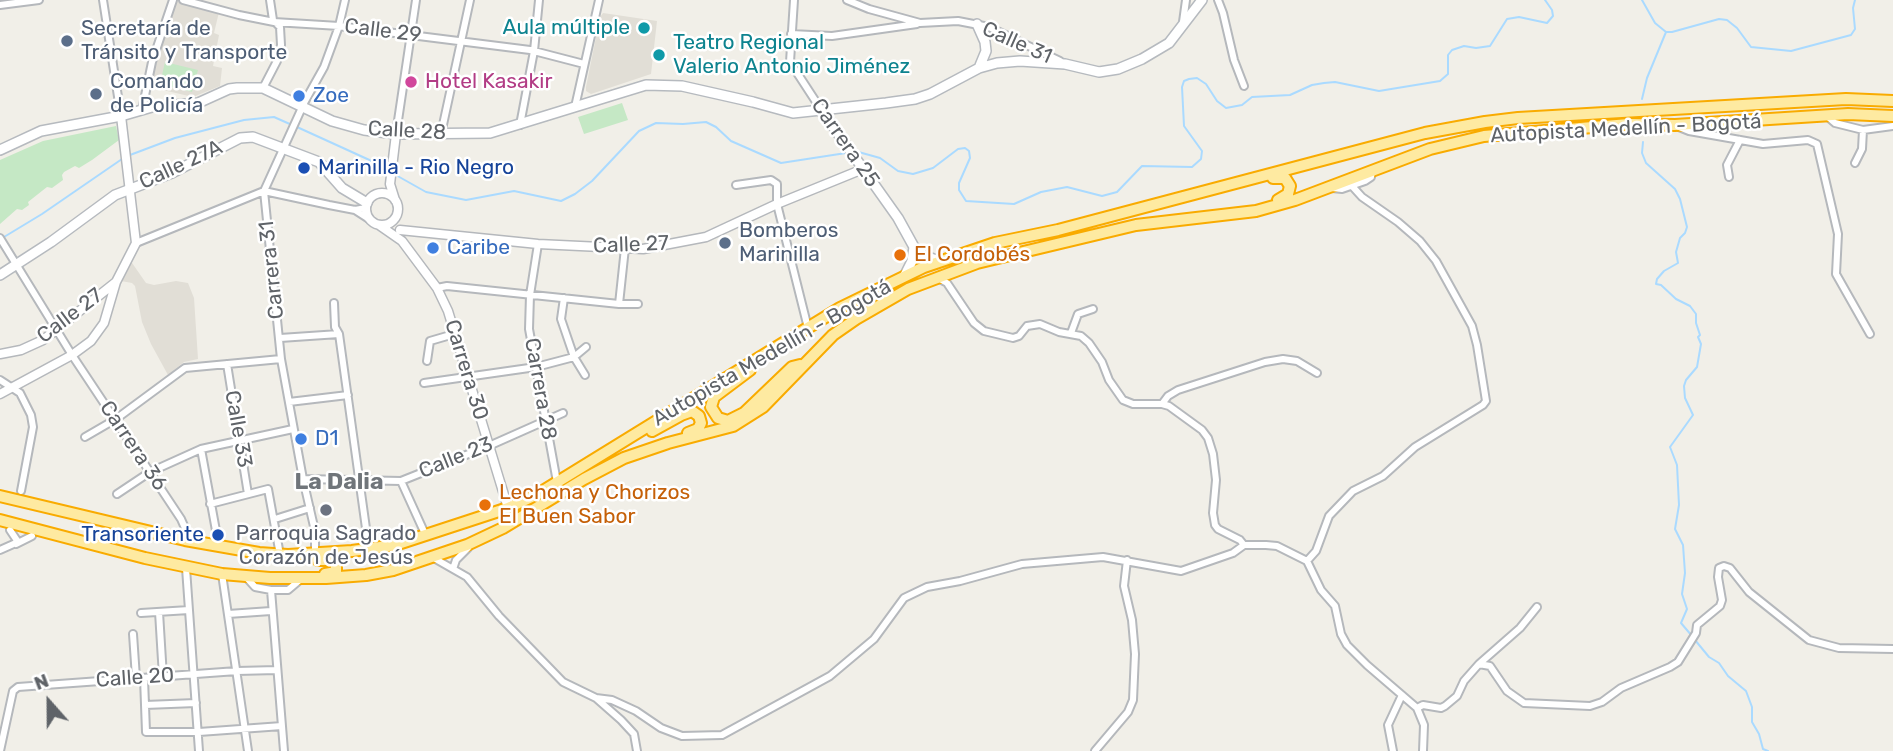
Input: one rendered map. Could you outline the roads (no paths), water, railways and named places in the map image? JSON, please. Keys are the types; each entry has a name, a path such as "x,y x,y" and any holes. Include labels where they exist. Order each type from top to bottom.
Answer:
{"highway":[{"name":"Autopista Medellín - Bogotá","path":"0,498 41,505 219,548 275,555 369,550 427,537 480,516 509,508 557,482 840,308 905,275 995,243 1058,230 1425,133 1496,121 1846,99 1893,101"},
{"name":"Autopista Medellín - Bogotá","path":"0,518 54,530 73,539 186,568 222,574 301,578 366,575 393,570 467,545 503,528 596,472 631,456 733,426 763,407 833,335 856,318 908,289 977,263 1110,231 1266,208 1430,149 1484,136 1629,124 1675,125 1848,114 1893,116"},
{"path":"1212,218 1222,210 1281,199 1289,194 1290,190 1289,182 1281,177 1237,188 1225,185"},
{"path":"764,355 754,368 713,399 712,411 718,418 728,421 744,413 792,368 803,364"},
{"path":"614,446 634,441 687,412 694,412 699,416 701,422 698,429 651,444 631,456"},
{"path":"260,577 274,574 333,574 337,568 336,563 331,560 282,560 275,555"}],"main road":[{"path":"822,111 915,99 979,68 1009,61 1066,64 1090,71 1118,69 1161,49 1182,28 1202,0"},
{"path":"977,24 986,51 979,68"},
{"name":"Calle 28","path":"0,150 41,131 142,110 198,103 229,89 262,88 300,111 351,127 397,134 490,133 574,109 620,92 657,85 682,86 790,113 822,111"},
{"name":"Carrera 25","path":"822,111 898,218 914,247"},
{"name":"Calle 27A","path":"0,275 103,203 131,188 172,173 240,138 253,137 319,162 342,188 366,205"},
{"path":"914,247 925,256 939,261"},
{"path":"905,275 912,261 914,247"}],"street":[{"path":"1,3 39,0"},
{"path":"103,0 125,137 136,243 264,191 355,209 382,226 391,222 397,212 390,182 416,0"},
{"path":"142,110 152,62 173,0"},
{"name":"Calle 29","path":"183,0 274,22 340,26 534,51 584,64"},
{"path":"262,88 280,53 280,27 274,22 270,0"},
{"name":"Carrera 31","path":"315,553 315,531 281,359 264,191 300,111 324,67 340,26 345,0"},
{"path":"442,134 470,0"},
{"path":"520,125 534,51 539,0"},
{"path":"574,109 599,0"},
{"name":"Carrera 25","path":"794,0 790,56 792,67 822,111"},
{"name":"Calle 31","path":"847,0 920,23 943,21 977,24 997,30 1066,64"},
{"path":"1182,28 1186,0"},
{"path":"1218,0 1244,86"},
{"path":"791,34 832,36 920,23"},
{"path":"1828,117 1835,123 1863,130 1893,126"},
{"path":"1675,125 1689,131 1763,144 1808,140 1817,144 1838,234 1836,274 1870,334"},
{"path":"1854,163 1862,149 1863,130"},
{"path":"1729,177 1727,165 1740,140"},
{"name":"Calle 27","path":"382,226 538,244 643,249 706,237 863,169"},
{"path":"1330,187 1339,190 1369,180 1372,171"},
{"path":"736,186 775,181 778,188 777,204 808,328"},
{"path":"355,209 366,205 370,198 380,193 390,182"},
{"path":"1307,561 1316,551 1329,516 1353,491 1383,476 1415,447 1486,401 1478,345 1472,326 1436,261 1420,241 1362,197 1352,186"},
{"path":"380,193 395,200"},
{"path":"366,205 369,219"},
{"name":"Carrera 30","path":"397,212 402,241"},
{"name":"Carrera 30","path":"382,226 402,241 437,288 448,311 466,377 491,445 509,508"},
{"name":"Carrera 36","path":"0,238 72,355 181,519 185,528 185,540"},
{"name":"Calle 27","path":"0,354 26,348 56,330 116,282 136,243"},
{"name":"Carrera 28","path":"538,244 530,295 529,329 557,482"},
{"path":"619,304 625,248"},
{"path":"935,277 947,283 974,323 984,331 1013,338 1019,336 1027,326 1040,324 1085,338 1123,400 1133,404 1169,406 1206,434 1215,468 1215,525 1244,545 1277,546 1307,561 1321,590 1335,606 1341,634 1347,645 1417,708 1424,725 1423,751"},
{"path":"0,394 72,355 99,332 116,282"},
{"path":"437,288 447,286 638,304"},
{"path":"564,298 561,318 574,357 585,375"},
{"path":"334,303 335,327 339,334 369,550"},
{"path":"1071,334 1078,314 1093,309"},
{"path":"280,338 339,334"},
{"path":"427,361 430,341 454,334"},
{"path":"424,383 536,367 574,357 586,347"},
{"path":"85,437 116,419 185,368 281,359"},
{"path":"1162,404 1178,390 1265,362 1283,359 1297,361 1317,373"},
{"name":"Calle 33","path":"227,364 248,494"},
{"path":"0,380 13,387 28,407 33,427 21,491"},
{"path":"289,402 348,395"},
{"name":"Calle 23","path":"303,479 401,481 562,413"},
{"path":"117,494 150,472 201,449 293,429"},
{"path":"201,449 219,548"},
{"path":"401,481 427,537"},
{"path":"210,504 268,489 275,519 275,555"},
{"path":"275,519 310,508"},
{"path":"453,569 462,552 492,538 503,528"},
{"path":"10,530 18,540 16,544"},
{"path":"0,550 32,536"},
{"path":"596,698 612,700 636,711 661,728 682,736 722,736 830,676 867,646 895,608 904,598 915,592 1022,564 1103,557 1181,570 1233,553 1244,545"},
{"path":"432,557 467,577 499,617 563,682 596,698 621,720 634,734 637,751"},
{"path":"1095,751 1128,712 1133,699 1135,644 1124,586 1127,560"},
{"path":"1479,664 1490,666 1507,691 1524,703 1590,706 1602,702 1621,688 1670,667 1683,655 1697,625 1720,606 1722,600 1718,572 1727,566 1749,592 1810,640 1839,648 1893,649"},
{"path":"186,568 199,751"},
{"path":"222,574 248,751"},
{"path":"246,577 255,587 271,590 288,590 301,578"},
{"path":"271,590 284,751"},
{"path":"1417,708 1423,705 1441,708 1446,706 1457,696 1464,681 1479,664 1520,628 1537,607"},
{"path":"141,613 189,610"},
{"path":"228,614 271,611"},
{"path":"159,612 163,677"},
{"path":"133,634 145,705 146,732 199,732 282,726"},
{"name":"Calle 20","path":"0,751 15,688 278,670"},
{"path":"1393,751 1388,725 1402,695"},
{"path":"145,705 195,703"}],"waterway":[{"path":"855,151 880,158 898,171 913,174 933,168 958,149 965,148 969,151 970,158 959,183 959,190 966,201 1014,204 1041,192 1067,187 1102,196 1117,192 1142,166 1192,167 1201,159 1202,151 1184,126 1184,81 1197,78 1206,84 1217,101 1226,108 1242,105 1252,97 1290,95 1312,85 1324,83 1335,82 1379,91 1440,81 1448,74 1448,55 1452,50 1464,46 1490,46 1507,19 1519,17 1547,23 1553,16 1545,0"},
{"path":"1642,0 1655,23 1666,32 1719,19 1727,20 1737,28 1751,47 1791,51 1851,35 1855,29 1855,0"},
{"path":"1642,99 1647,78 1666,32"},
{"path":"130,155 175,138 244,120 274,117 292,125"},
{"path":"394,174 426,192 466,200 514,191 561,201 592,181 639,131 656,123 706,122 731,141 781,163 846,153"},
{"path":"297,127 387,168"},
{"path":"1643,142 1642,153 1646,163 1675,189 1687,227 1676,252 1678,263 1664,271 1656,284 1690,306 1696,314 1701,344 1697,367 1684,386 1685,398 1693,415 1670,447 1677,465 1679,505 1675,529 1683,545 1685,573 1682,594 1687,609 1681,623 1692,636"},
{"path":"4,237 122,159"},
{"path":"1695,640 1709,657 1719,663 1728,676 1746,691 1752,707 1752,722 1763,749 1768,751"}],"place":[{"name":"Aula múltiple","path":"644,28"},
{"name":"Secretaría de Tránsito y Transporte","path":"67,41"},
{"name":"Teatro Regional Valerio Antonio Jiménez","path":"659,55"},
{"name":"Hotel Kasakir","path":"411,82"},
{"name":"Comando de Policía","path":"96,94"},
{"name":"Zoe","path":"299,96"},
{"name":"Marinilla - Rio Negro","path":"304,168"},
{"name":"Bomberos Marinilla","path":"725,243"},
{"name":"Caribe","path":"433,248"},
{"name":"El Cordobés","path":"900,255"},
{"name":"D1","path":"301,439"},
{"name":"Lechona y Chorizos El Buen Sabor","path":"485,505"},
{"name":"Parroquia Sagrado Corazón de Jesús","path":"326,510"},
{"name":"Transoriente","path":"218,535"}],"district":[{"name":"La Dalia","path":"339,482"}]}
